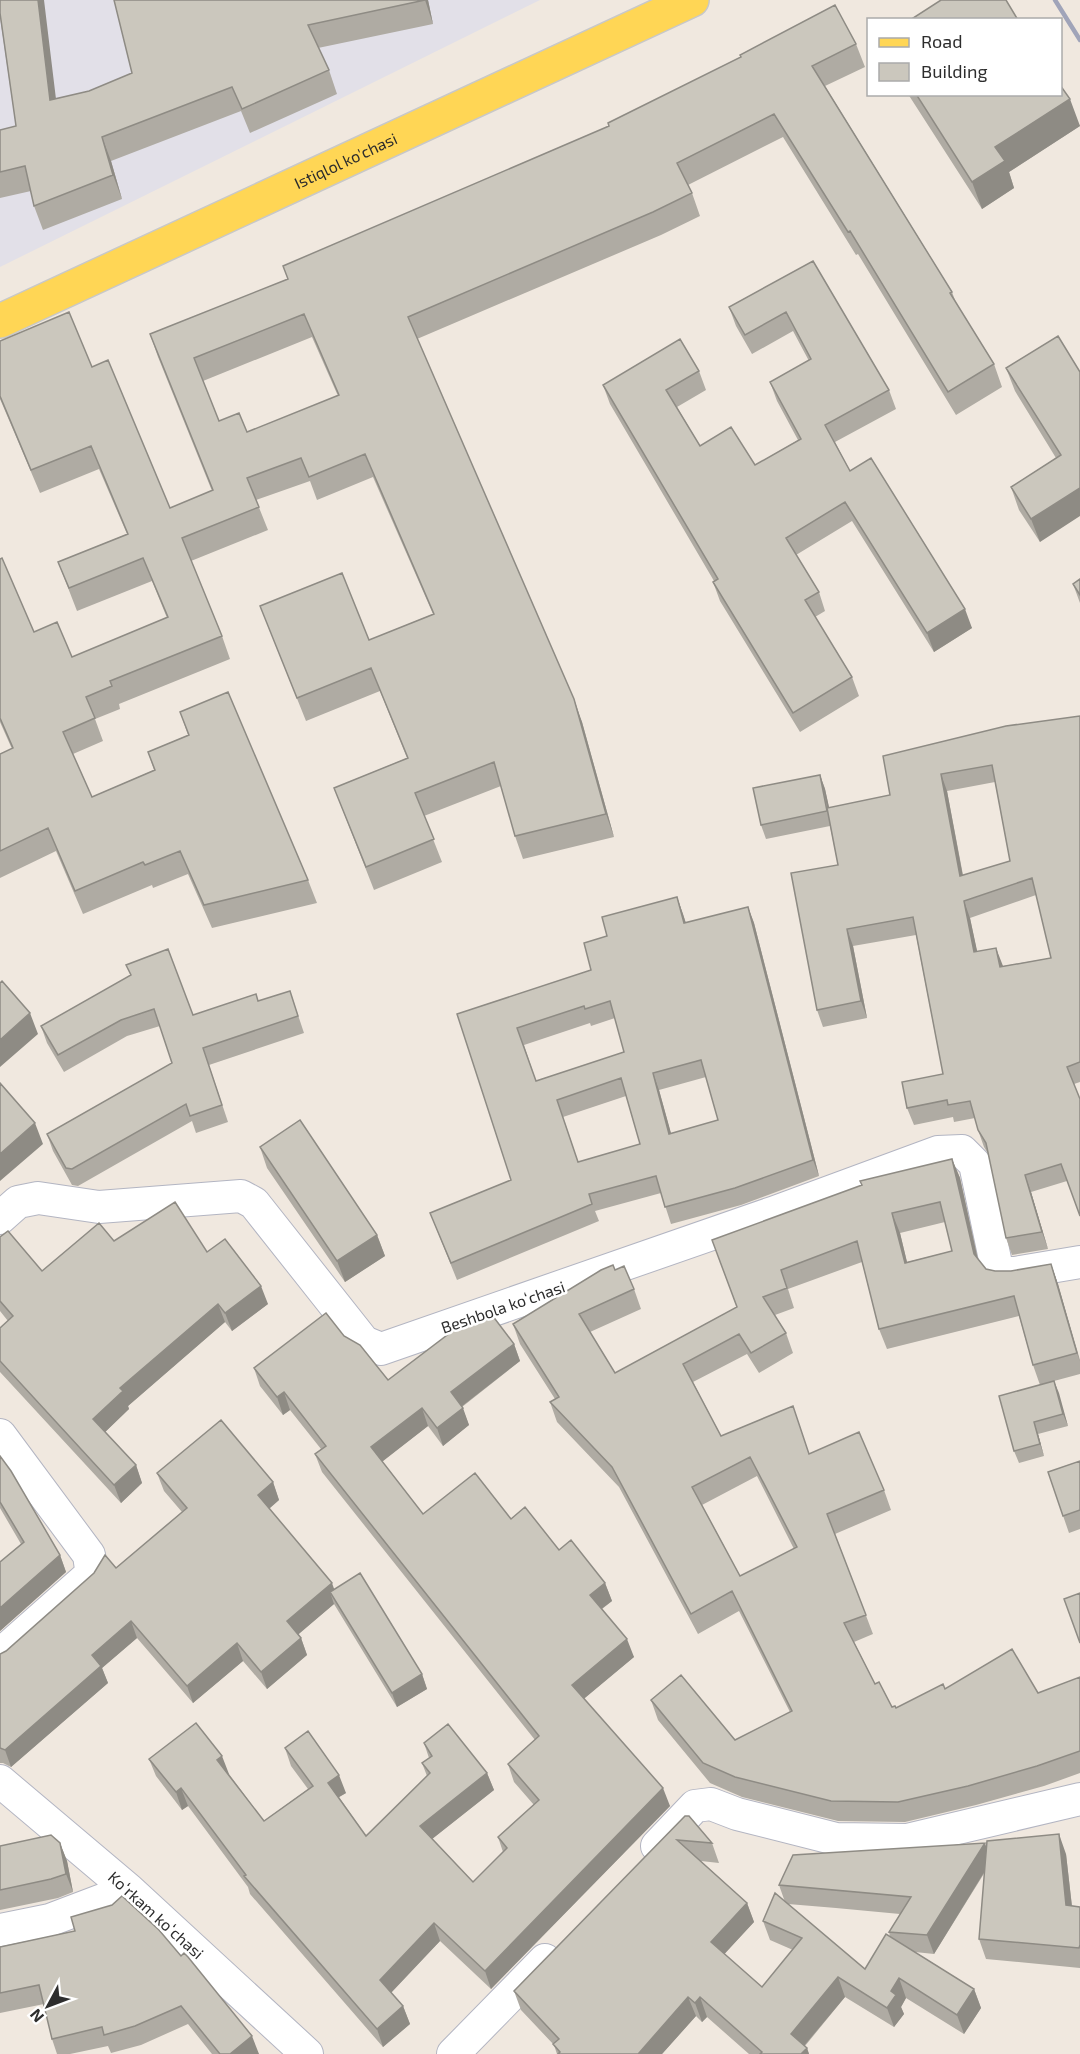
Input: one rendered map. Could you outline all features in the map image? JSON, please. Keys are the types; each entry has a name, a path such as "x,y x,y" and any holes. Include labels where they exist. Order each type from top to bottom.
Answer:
{"main road":[{"name":"Istiqlol ko'chasi","path":"0,321 692,0"}],"street":[{"name":"Beshbola koʻchasi","path":"0,1218 18,1202 38,1198 99,1207 241,1196 254,1203 364,1342 381,1349 775,1212 938,1152 962,1151 975,1164 996,1264 1002,1273 1015,1274 1080,1262"},
{"path":"0,1435 89,1555 91,1569 87,1577 0,1654"},
{"name":"Koʻrkam koʻchasi","path":"0,1781 129,1890 307,2054"},
{"path":"637,1866 695,1806 711,1804 737,1814 836,1839 907,1840 1080,1799"},
{"path":"0,1930 50,1920 129,1890"},
{"path":"453,2054 562,1943"}],"shaded area":[{"path":"0,0 540,0 0,267"}],"building":[{"path":"0,0 38,0 50,100 89,91 132,73 114,0 425,0 308,25 329,70 242,109 232,87 102,137 113,175 34,206 25,166 0,172 0,130 16,126"},
{"path":"941,0 1006,0 1017,18 913,18"},
{"path":"835,5 856,44 812,66 994,364 948,392 850,231 848,232 774,114 677,163 692,193 653,212 408,317 574,699 606,814 515,836 494,762 415,793 434,839 366,867 334,788 408,758 371,668 297,698 260,606 342,573 369,640 434,614 365,454 309,477 301,458 247,478 259,507 182,538 222,636 110,681 112,686 86,697 95,718 63,732 92,797 155,770 148,752 189,735 180,712 228,692 308,880 204,905 180,851 145,865 143,862 75,891 48,828 0,851 0,754 13,748 0,718 0,559 2,558 34,632 57,622 72,657 168,617 143,558 69,588 58,562 128,534 91,446 31,470 0,396 0,341 69,312 92,367 108,360 170,508 213,490 150,334 288,279 283,266 609,126 608,123 741,57 740,55","holes":["304,314 339,395 247,432 239,413 219,421 194,358"]},
{"path":"1062,88 1070,99 995,147 1005,161 972,182 917,96 1062,96"},
{"path":"813,261 889,390 825,425 850,471 871,458 965,609 927,633 845,502 786,538 819,592 805,600 852,677 793,713 713,582 718,579 603,385 680,339 699,371 666,390 700,446 731,427 755,465 801,439 770,382 811,359 786,312 745,335 729,307"},
{"path":"1058,336 1080,372 1080,488 1031,519 1011,487 1061,455 1006,368"},
{"path":"1080,579 1080,595 1073,584"},
{"path":"1080,716 1080,1062 1067,1067 1080,1099 1080,1216 1061,1164 1025,1175 1042,1232 1006,1238 986,1143 978,1130 970,1101 948,1105 947,1100 907,1108 902,1082 943,1074 913,917 847,929 861,1001 817,1010 791,873 838,865 827,808 890,795 883,756 1006,726","holes":["992,765 1010,861 960,876 941,774","1032,878 1051,958 1000,967 996,948 974,952 964,901"]},
{"path":"820,775 827,811 761,825 753,788"},
{"path":"677,897 684,923 748,907 813,1160 735,1188 665,1207 656,1176 589,1194 592,1204 451,1263 430,1213 511,1180 457,1014 591,970 584,943 607,936 602,917","holes":["610,1001 624,1052 536,1081 517,1028 584,1006 585,1009","701,1060 718,1120 669,1134 653,1073","621,1078 640,1144 578,1162 557,1100"]},
{"path":"168,949 193,1015 256,994 258,1001 290,991 298,1016 203,1048 222,1105 190,1116 186,1104 72,1169 66,1168 47,1134 172,1063 154,1009 121,1020 58,1055 41,1026 131,975 126,965"},
{"path":"2,981 30,1013 0,1040 0,983"},
{"path":"0,1083 35,1123 0,1154"},
{"path":"300,1120 377,1235 337,1261 260,1147"},
{"path":"952,1159 974,1254 986,1269 995,1271 1011,1271 1051,1264 1077,1353 1033,1365 1014,1296 879,1329 857,1241 781,1270 787,1288 763,1297 786,1333 751,1353 739,1334 683,1364 721,1436 793,1406 809,1454 859,1432 884,1490 827,1514 866,1615 844,1623 875,1684 879,1682 892,1707 896,1708 943,1684 945,1689 1012,1649 1038,1693 1080,1677 1080,1751 968,1786 898,1802 831,1801 735,1777 703,1763 651,1700 681,1675 735,1740 792,1711 732,1591 691,1614 612,1467 550,1402 559,1397 513,1324 601,1270 613,1265 615,1270 624,1266 634,1289 579,1314 615,1373 737,1307 712,1240 862,1185 860,1181","holes":["940,1202 952,1251 905,1263 892,1213","750,1457 797,1547 740,1576 692,1487"]},
{"path":"175,1202 207,1252 225,1239 261,1286 225,1313 218,1304 120,1388 123,1391 93,1419 136,1465 114,1485 0,1361 0,1328 13,1316 0,1301 0,1237 8,1231 42,1271 99,1223 114,1241"},
{"path":"489,1311 514,1344 451,1392 463,1408 437,1428 422,1408 371,1447 423,1514 475,1473 511,1519 525,1507 559,1550 571,1540 605,1583 590,1595 627,1639 572,1685 663,1788 485,1971 434,1923 380,1980 403,2006 377,2029 244,1876 246,1875 181,1788 176,1792 149,1759 196,1723 222,1756 217,1760 264,1821 313,1786 285,1748 308,1731 339,1775 328,1783 366,1836 430,1773 422,1763 432,1756 424,1743 448,1724 487,1773 420,1826 473,1882 507,1848 498,1837 539,1800 508,1764 539,1736 315,1454 326,1446 284,1392 277,1397 254,1368 326,1313 344,1336 360,1345 388,1380 471,1317"},
{"path":"1054,1381 1063,1414 1034,1422 1040,1444 1014,1451 999,1396"},
{"path":"221,1420 273,1482 258,1495 332,1583 287,1621 301,1638 261,1672 237,1643 187,1686 131,1621 92,1655 101,1666 5,1750 0,1748 0,1654 94,1573 105,1555 116,1568 187,1508 157,1473"},
{"path":"0,1456 60,1555 0,1608 0,1562 24,1542 0,1502"},
{"path":"1080,1461 1080,1510 1063,1516 1048,1472"},
{"path":"360,1573 422,1674 392,1693 330,1592"},
{"path":"1080,1593 1080,1643 1064,1599"},
{"path":"685,1816 689,1816 712,1843 677,1840 747,1903 711,1942 762,1987 802,1938 763,1921 775,1893 865,1969 886,1934 974,1989 957,2015 899,1978 891,1991 896,1995 887,2008 838,1977 791,2034 807,2048 801,2054 760,2054 762,2052 700,1997 695,2003 688,1997 639,2053 641,2054 558,2054 560,2052 553,2044 559,2039 514,1991"},
{"path":"1059,1834 1066,1905 1080,1907 1079,1948 979,1939 987,1841"},
{"path":"51,1835 60,1843 66,1874 0,1890 0,1846"},
{"path":"985,1843 927,1935 889,1932 911,1897 779,1885 793,1855"},
{"path":"122,1896 159,1930 181,1956 184,1953 188,1957 252,2036 230,2054 220,2054 181,2006 135,2026 104,2035 102,2027 52,2039 39,1985 0,1993 0,1947 75,1931 71,1917 112,1905"}],"railway":[{"path":"1055,0 1080,40"}]}
